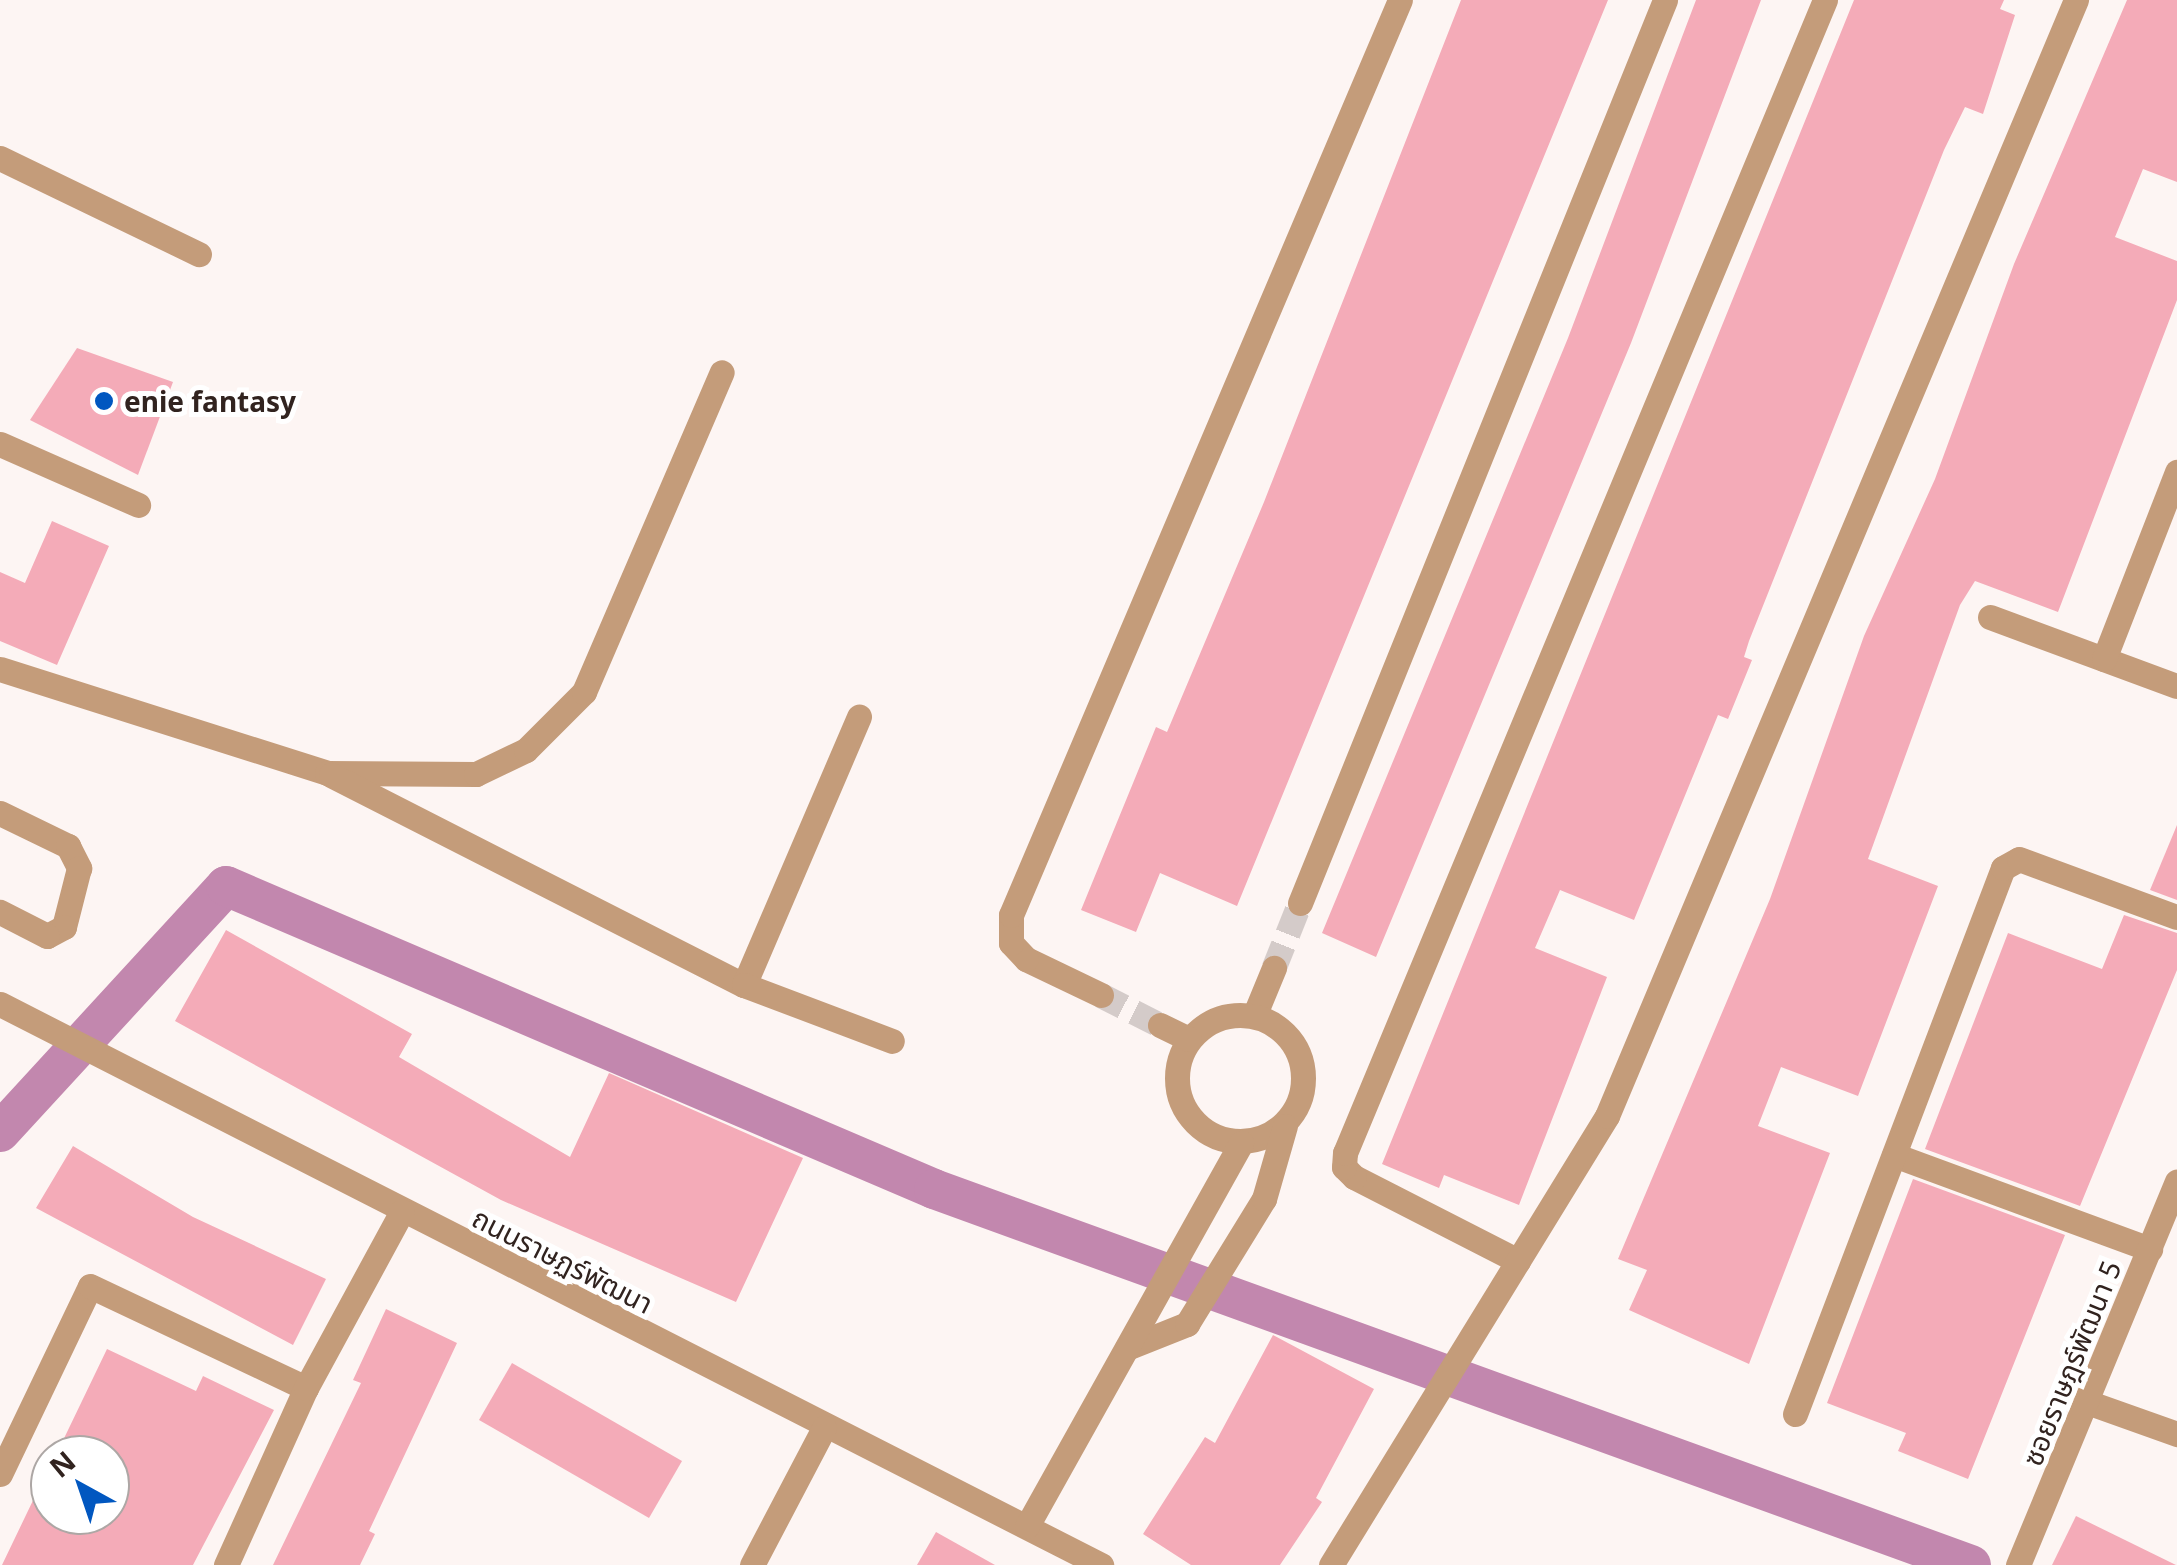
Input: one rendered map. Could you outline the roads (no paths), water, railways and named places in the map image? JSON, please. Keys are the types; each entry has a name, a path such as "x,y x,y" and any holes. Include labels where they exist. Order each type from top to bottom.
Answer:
{"street":[{"path":"1101,995 1026,958 1011,943 1011,915 1400,0"},
{"path":"1300,903 1665,0"},
{"path":"1518,1262 1354,1178 1345,1153 1825,0"},
{"path":"1332,1565 1606,1116 2076,0"},
{"path":"0,158 199,254"},
{"path":"327,772 476,774 526,750 584,692 722,372"},
{"path":"0,444 138,506"},
{"path":"2104,658 2177,472"},
{"path":"1990,616 2177,686"},
{"path":"0,669 327,772 744,985 892,1042"},
{"path":"744,985 860,717"},
{"path":"0,813 68,846 79,868 64,927 47,936 0,912"},
{"path":"1795,1414 2012,859 2177,917"},
{"path":"1255,1014 1274,968"},
{"name":"ถนนราษฏร์พัฒนา","path":"7,1007 824,1428 1101,1565"},
{"path":"1127,1348 1186,1324 1264,1199 1284,1126 1306,1085 1294,1040 1255,1014 1218,1017 1189,1038 1176,1084 1196,1127 1241,1144"},
{"path":"1160,1025 1189,1038"},
{"path":"1027,1526 1241,1144 1284,1126"},
{"path":"1894,1155 2150,1249"},
{"name":"ซอยราษฎร์พัฒนา 5","path":"2018,1565 2177,1182"},
{"path":"226,1565 306,1388 402,1211"},
{"path":"0,1474 90,1286 306,1388"},
{"path":"2087,1402 2177,1434"},
{"path":"752,1565 824,1428"}],"waterway":[{"path":"0,1132 226,886 934,1189 1971,1565"}],"tunnel":[{"path":"1274,968 1300,903"},
{"path":"1101,995 1160,1025"}],"place":[{"name":"enie fantasy","path":"104,401"}]}
